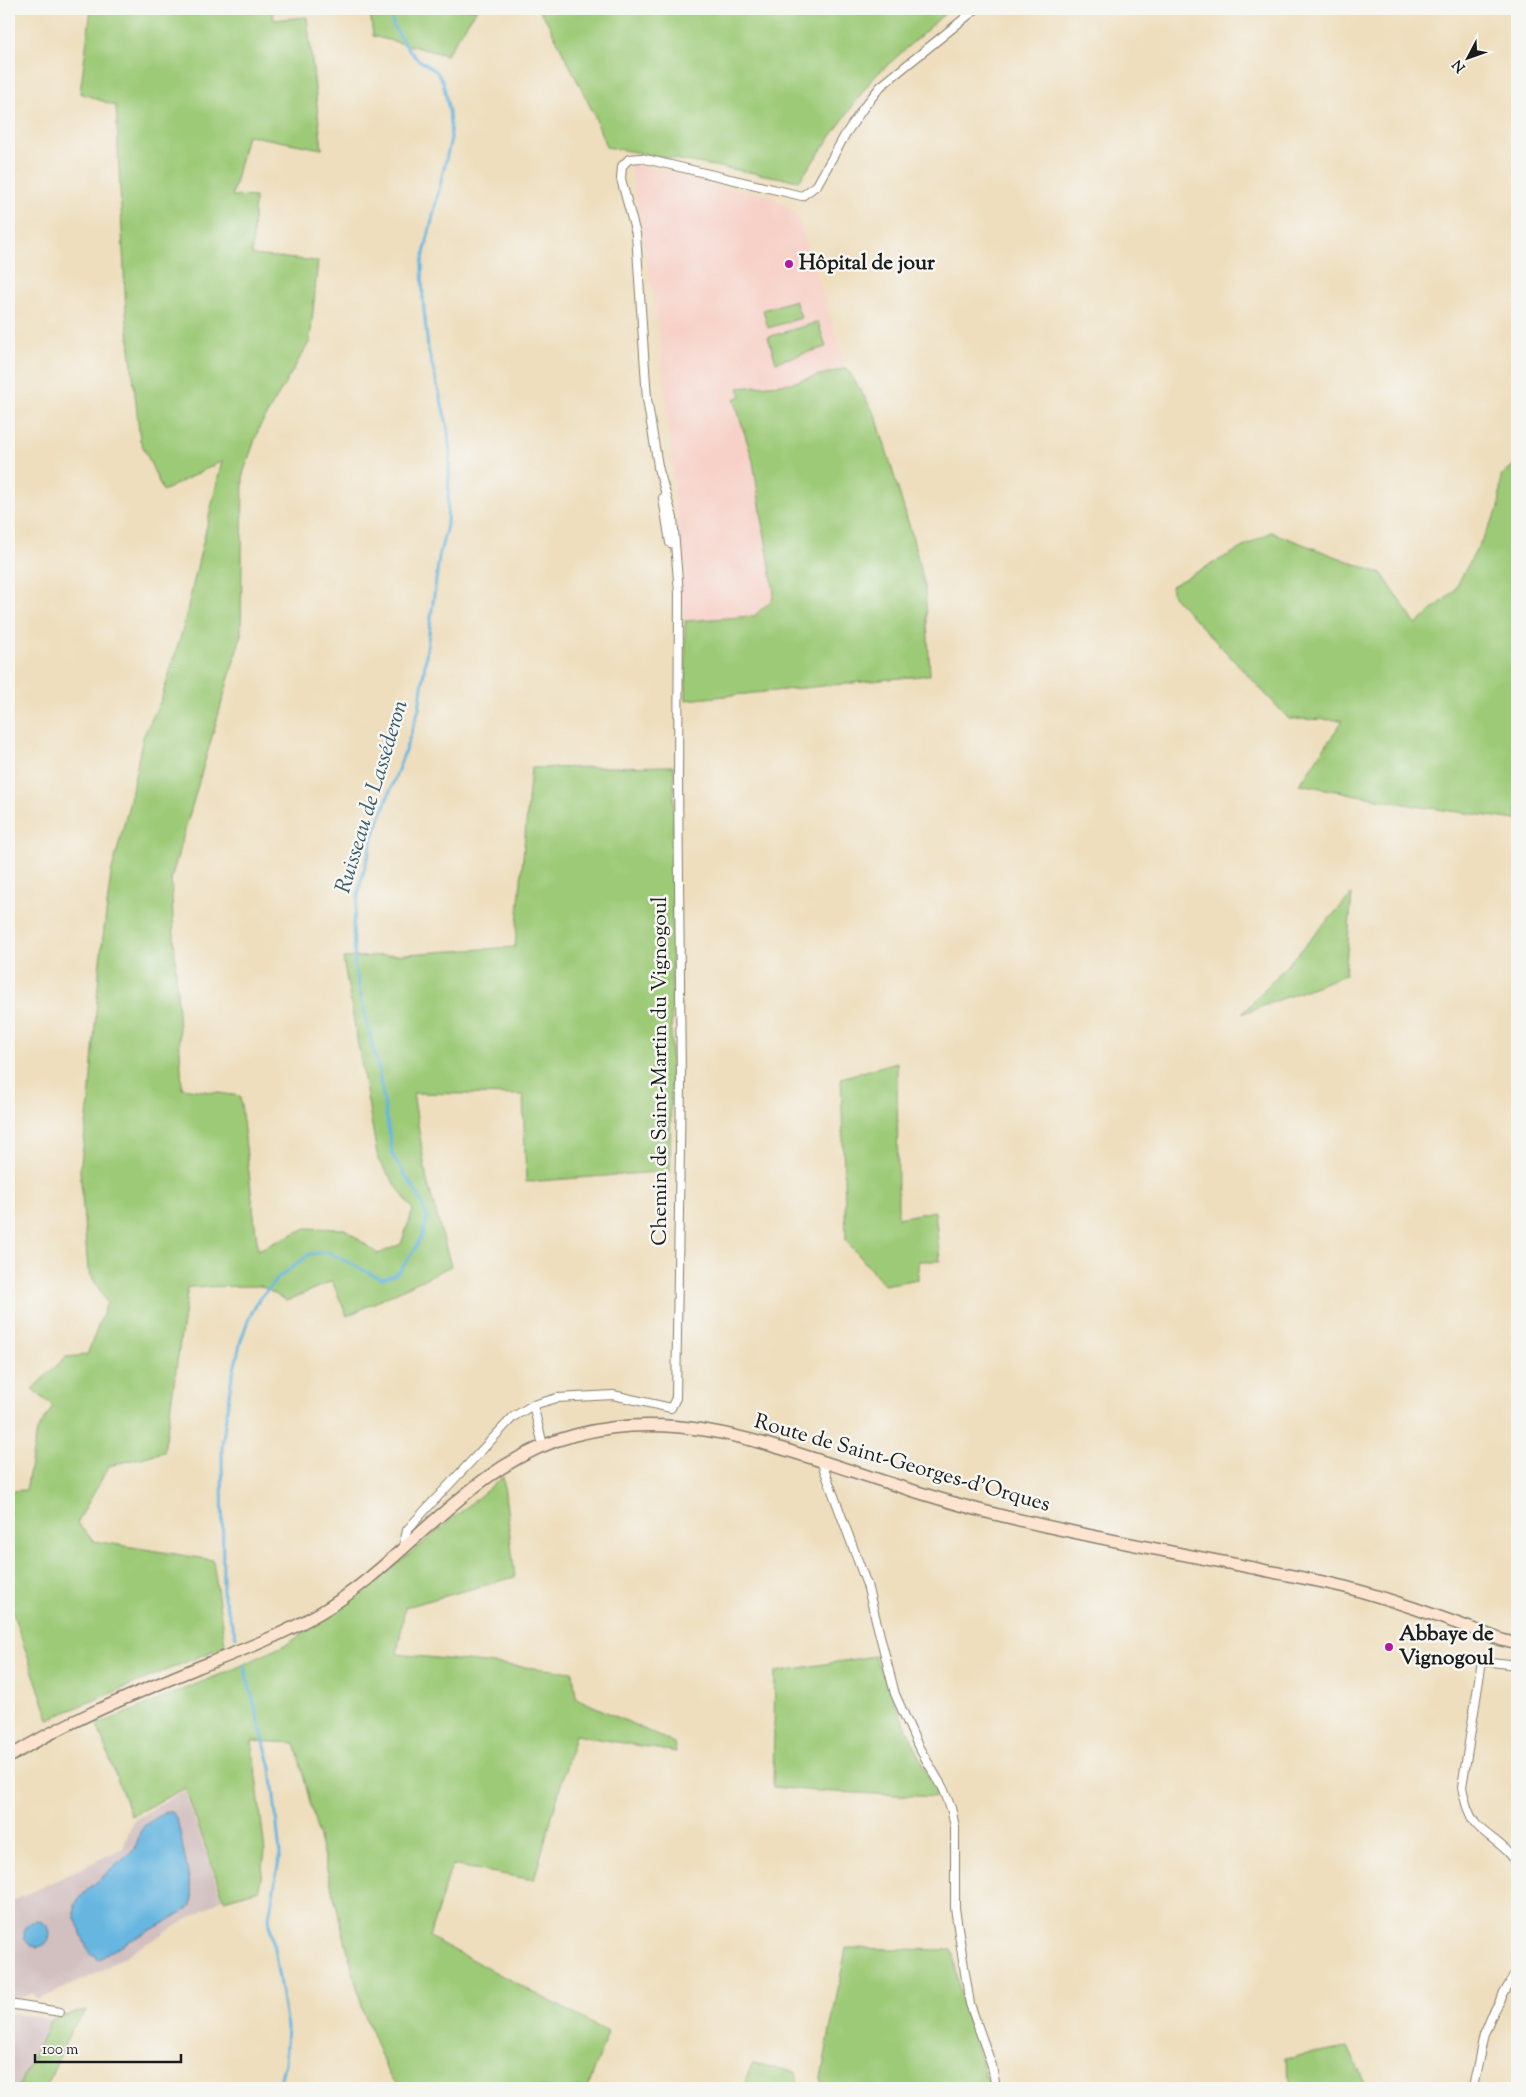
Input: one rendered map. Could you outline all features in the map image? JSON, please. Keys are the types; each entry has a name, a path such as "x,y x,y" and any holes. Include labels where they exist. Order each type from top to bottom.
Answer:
{"street":[{"name":"Chemin de Saint-Martin du Vignogoul","path":"403,1548 407,1530 428,1506 513,1417 533,1405 557,1398 613,1395 670,1408 676,1398 681,1083 678,779 679,594 673,518 658,467 646,399 636,234 622,179 622,166 629,159 641,158 802,196 816,185 845,135 881,86 976,9"},
{"path":"533,1405 543,1445"},
{"name":"Route de Saint-Georges-d'Orques","path":"9,1757 47,1734 158,1684 288,1631 322,1612 350,1594 474,1486 519,1456 543,1445 571,1436 601,1429 654,1424 719,1431 754,1440 886,1483 1001,1516 1080,1535 1346,1588 1405,1604 1517,1644"},
{"path":"821,1461 867,1585 895,1694 918,1746 943,1788 951,1808 956,1827 955,1908 970,2004 992,2066 996,2088"},
{"path":"1517,1666 1482,1660 1462,1787 1466,1807 1476,1824 1512,1856 1517,1868"},
{"path":"1474,2088 1484,2034 1491,2017 1517,1970"},
{"path":"9,2004 60,2012"}],"shaded area":[{"path":"630,165 689,174 716,186 770,195 796,213 847,368 791,383 739,388 741,397 734,399 753,461 774,593 772,600 754,616 685,621 682,605 671,445 660,336"},
{"path":"184,1790 222,1899 95,1974 38,2000 33,1993 9,1999 9,1903 123,1848 133,1821"},
{"path":"9,2013 52,2019 18,2088 9,2088"}],"green space":[{"path":"91,9 272,9 274,20 307,17 322,149 247,135 232,196 255,197 252,255 318,261 310,341 259,428 243,474 241,636 171,879 182,1088 240,1096 258,1250 306,1228 345,1229 378,1254 401,1244 413,1210 378,1160 343,958 515,947 531,768 674,766 670,1171 526,1182 523,1095 413,1093 427,1181 451,1266 347,1316 332,1281 287,1301 261,1286 188,1287 164,1452 109,1466 77,1523 94,1541 213,1560 225,1646 49,1719 9,1602 9,1491 26,1490 37,1431 53,1406 32,1389 66,1357 87,1355 107,1303 88,1270 80,1170 89,1102 100,961 111,874 128,809 143,737 161,700 182,632 222,461 163,491 140,440 126,312 116,106 80,93"},
{"path":"370,9 477,9 446,55 373,36"},
{"path":"538,9 950,9 872,79 799,181 606,147 594,114 547,21"},
{"path":"795,300 801,318 768,328 763,310"},
{"path":"818,322 826,347 776,362 768,337"},
{"path":"847,368 876,416 912,535 925,587 930,675 686,700 685,621 754,616 772,600 774,593 753,461 734,399 741,396 738,388 791,383"},
{"path":"1517,462 1517,820 1415,806 1300,784 1343,720 1289,719 1173,596 1171,586 1271,532 1382,574 1416,625 1454,591 1499,508 1501,476"},
{"path":"1352,894 1345,975 1242,1014"},
{"path":"897,1062 898,1218 935,1211 940,1261 918,1261 918,1279 884,1285 846,1240 841,1078"},
{"path":"503,1477 515,1577 405,1607 397,1654 573,1672 576,1698 674,1743 676,1752 575,1735 534,1880 452,1865 429,1937 608,2032 588,2088 403,2088 389,2076 363,2011 295,1743 252,1741 265,1852 259,1890 224,1900 185,1788 131,1816 97,1725 236,1668 289,1643 373,1584"},
{"path":"874,1656 938,1797 773,1787 775,1672"},
{"path":"846,1948 952,1950 963,2007 990,2088 822,2088 821,2078"},
{"path":"87,2010 71,2030 46,2088 18,2088 52,2019"},
{"path":"1348,2047 1367,2088 1293,2088 1285,2058"},
{"path":"752,2063 795,2072 798,2088 743,2088"}],"water":[{"path":"167,1811 173,1813 178,1823 193,1898 191,1906 97,1959 95,1954 92,1956 88,1951 75,1918 75,1904 86,1891 135,1849 140,1832 145,1825"},
{"path":"37,1921 46,1925 50,1934 46,1943 37,1947 28,1943 24,1934 28,1925"}],"waterway":[{"name":"Ruisseau de Lasséderon","path":"236,1637 223,1595 222,1446 231,1382 241,1340 249,1318 260,1298 278,1278 310,1254 328,1252 381,1279 392,1276 400,1271 415,1249 423,1233 427,1218 420,1198 393,1156 378,1067 355,968 353,925 360,885 375,831 419,709 439,557 447,525 450,451 447,424 428,349 423,300 422,263 451,138 449,111 443,82 437,72 416,58 406,46 394,27 389,9"},
{"name":"Ruisseau de Lasséderon","path":"244,1666 271,1768 280,1854 269,1918 287,2027 285,2063 278,2088"}],"place":[{"name":"Hôpital de jour","path":"789,264"},
{"name":"Abbaye de Vignogoul","path":"1389,1647"}]}
